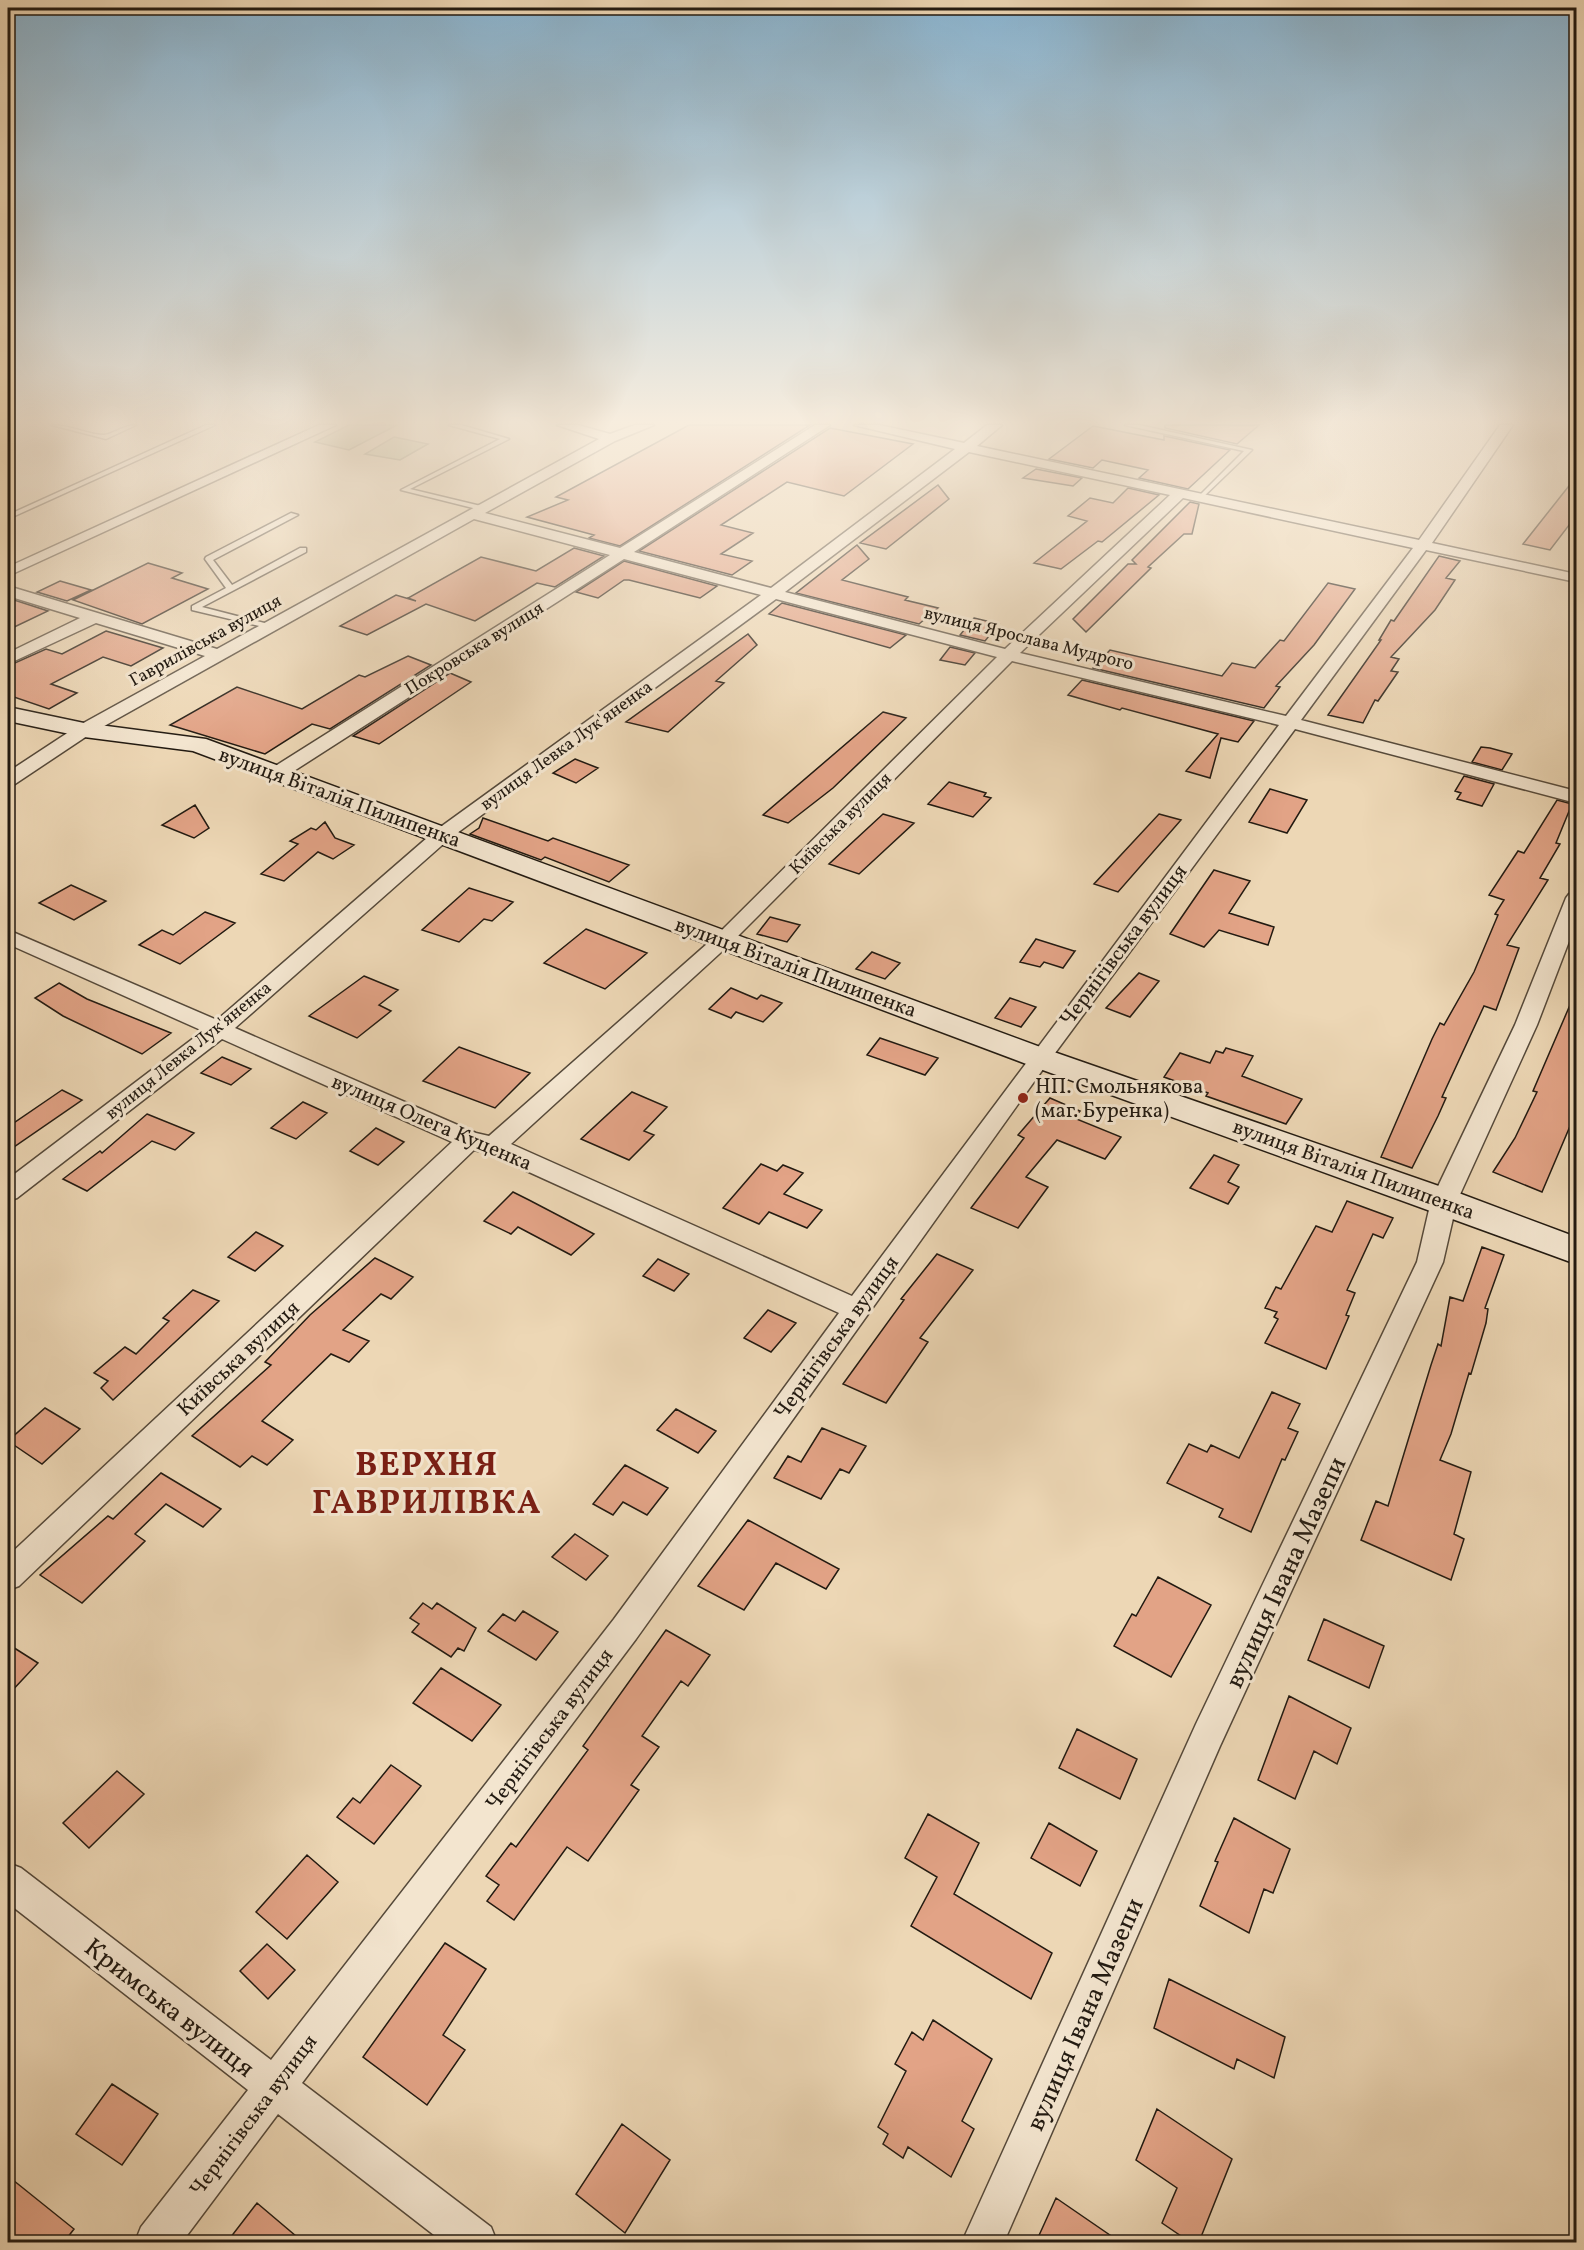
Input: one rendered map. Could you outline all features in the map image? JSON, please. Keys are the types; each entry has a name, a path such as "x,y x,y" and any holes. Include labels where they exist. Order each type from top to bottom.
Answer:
{"street":[{"path":"8,572 100,530"},
{"name":"Гаврилівська вулиця","path":"8,780 84,730 443,530"},
{"name":"вулиця Ярослава Мудрого","path":"543,530 1008,655 1290,722 1576,796"},
{"name":"Покровська вулиця","path":"276,774 659,530"},
{"name":"вулиця Левка Лук'яненка","path":"8,1192 219,1030 442,835 774,593 856,530"},
{"name":"Київська вулиця","path":"8,1576 481,1143 723,940 1008,655 1142,530"},
{"path":"1348,530 1576,578"},
{"name":"Чернігівська вулиця","path":"156,2242 626,1629 1040,1058 1433,530"},
{"path":"8,591 219,655"},
{"path":"8,659 95,617"},
{"name":"вулиця Віталія Пилипенка","path":"8,714 84,730 197,744 1040,1058 1444,1201 1576,1251"},
{"name":"вулиця Івана Мазепи","path":"983,2242 1208,1735 1430,1262 1444,1201 1526,1025 1576,898"},
{"name":"вулиця Олега Куценка","path":"13,944 481,1143 856,1309"},
{"name":"Кримська вулиця","path":"8,1881 476,2242"}],"lane":[{"path":"231,589 209,559 265,530"},
{"path":"269,627 195,608 303,550"}],"building":[{"path":"575,530 645,530 620,546 589,538 594,535"},
{"path":"672,530 741,530 753,533 721,554 752,561 732,575 639,551"},
{"path":"877,530 910,530 886,549 860,543"},
{"path":"1076,530 1117,530 1061,569 1034,563"},
{"path":"1162,530 1193,530 1192,534 1184,534 1148,567 1151,568 1086,632 1073,619 1128,564 1136,564 1132,560"},
{"path":"1534,530 1565,530 1550,550 1523,544"},
{"path":"857,545 869,559 842,580 908,597 905,600 938,608 919,624 796,593"},
{"path":"574,548 604,556 555,587 537,583 475,621 426,604 367,635 340,626 396,595 416,601 408,598 481,557 536,571"},
{"path":"1439,556 1460,561 1446,578 1455,580 1435,610 1391,657 1399,659 1391,671 1398,672 1378,701 1375,700 1363,723 1328,715 1381,640 1379,640 1391,620 1394,621"},
{"path":"624,561 717,586 700,598 629,580 624,580 598,598 576,592"},
{"path":"148,563 182,573 172,578 208,589 142,624 73,600"},
{"path":"60,581 91,590 67,601 37,592"},
{"path":"1328,583 1355,589 1314,645 1276,686 1280,687 1264,708 1093,668 1110,650 1222,676 1232,663 1255,668 1280,640 1284,641"},
{"path":"8,598 48,611 8,630"},
{"path":"782,603 906,635 890,648 769,614"},
{"path":"974,618 999,624 985,641 960,635"},
{"path":"106,631 163,648 131,666 103,657 51,684 77,693 49,709 8,695 8,666 46,649 62,654"},
{"path":"748,634 757,645 716,681 724,683 668,732 626,722"},
{"path":"950,647 975,653 965,665 940,660"},
{"path":"408,656 431,665 330,729 312,724 265,754 170,725 237,687 302,709 359,675 365,677"},
{"path":"450,673 471,682 379,744 353,736"},
{"path":"1082,680 1254,721 1238,742 1221,738 1210,778 1186,771 1218,734 1068,695"},
{"path":"883,712 906,718 833,788 788,823 763,815"},
{"path":"1481,747 1512,754 1502,770 1472,762"},
{"path":"575,759 598,768 576,783 553,773"},
{"path":"1464,776 1494,784 1482,806 1457,799 1461,793 1455,791"},
{"path":"949,782 986,793 984,796 991,798 973,817 928,804"},
{"path":"1270,789 1307,800 1287,833 1249,822"},
{"path":"1557,800 1572,804 1556,843 1560,844 1540,878 1548,880 1507,945 1519,948 1496,1010 1484,1006 1442,1097 1446,1098 1438,1116 1412,1168 1381,1157 1432,1039 1440,1023 1444,1025 1474,972 1498,915 1495,914 1504,900 1489,895 1518,851 1524,853"},
{"path":"195,805 209,828 194,838 162,825"},
{"path":"883,814 914,823 859,874 829,864"},
{"path":"1159,814 1181,820 1118,892 1094,884"},
{"path":"483,818 548,841 553,838 629,865 609,882 545,857 541,860 470,834 479,828"},
{"path":"325,822 335,838 354,845 333,859 318,852 284,881 261,874 298,844 290,841 311,828 316,830"},
{"path":"1214,870 1250,881 1229,913 1274,927 1268,945 1219,930 1204,947 1170,934"},
{"path":"71,885 106,901 74,920 39,903"},
{"path":"469,888 513,902 492,921 484,919 459,942 422,930"},
{"path":"205,912 235,923 180,964 139,945 162,930 173,935"},
{"path":"770,917 800,925 787,942 757,934"},
{"path":"586,929 647,953 605,989 544,963"},
{"path":"1036,939 1075,951 1063,968 1044,962 1040,967 1020,962"},
{"path":"872,952 900,963 885,979 856,969"},
{"path":"1139,973 1159,981 1130,1017 1106,1008"},
{"path":"364,976 398,990 379,1005 391,1011 357,1038 309,1016"},
{"path":"59,983 87,999 171,1033 142,1054 63,1016 35,998"},
{"path":"731,988 757,999 761,995 782,1003 763,1022 736,1012 731,1018 709,1009"},
{"path":"1576,991 1576,1112 1542,1192 1493,1172 1515,1138 1537,1092 1533,1091"},
{"path":"1010,998 1036,1007 1021,1027 995,1018"},
{"path":"880,1038 938,1058 925,1075 867,1055"},
{"path":"459,1047 530,1073 495,1108 423,1081"},
{"path":"1226,1048 1253,1056 1242,1076 1302,1099 1286,1124 1206,1096 1208,1093 1164,1077 1180,1053 1210,1063 1216,1051 1223,1053"},
{"path":"222,1057 251,1069 231,1085 201,1073"},
{"path":"62,1090 82,1100 8,1151 8,1127"},
{"path":"632,1092 667,1107 644,1131 654,1135 629,1160 581,1139"},
{"path":"1050,1098 1080,1111 1074,1118 1121,1137 1105,1159 1057,1140 1026,1177 1048,1187 1018,1228 971,1208 1024,1138 1018,1135"},
{"path":"303,1102 327,1113 296,1139 271,1128"},
{"path":"147,1114 194,1133 175,1150 152,1141 87,1191 63,1179 100,1151 102,1153"},
{"path":"376,1128 404,1142 378,1165 350,1151"},
{"path":"1214,1155 1239,1165 1228,1182 1239,1187 1228,1204 1190,1188"},
{"path":"761,1164 777,1171 783,1165 803,1173 784,1194 822,1210 807,1228 769,1212 759,1224 723,1208"},
{"path":"513,1192 594,1234 571,1255 518,1227 511,1234 484,1221"},
{"path":"1347,1201 1393,1218 1383,1238 1373,1234 1347,1290 1355,1293 1346,1315 1349,1316 1326,1369 1265,1343 1278,1319 1274,1317 1277,1312 1265,1308 1276,1287 1281,1289 1316,1226 1332,1232"},
{"path":"256,1232 283,1246 255,1271 228,1257"},
{"path":"1482,1247 1504,1255 1485,1308 1488,1309 1486,1323 1471,1374 1469,1373 1451,1434 1440,1460 1471,1472 1454,1534 1464,1539 1451,1580 1361,1540 1376,1501 1388,1506 1438,1344 1441,1346 1450,1297 1463,1301"},
{"path":"937,1254 973,1270 920,1338 928,1342 886,1403 843,1384 904,1300 901,1299"},
{"path":"375,1258 413,1277 391,1299 381,1294 343,1330 369,1341 349,1362 331,1354 262,1421 293,1440 267,1465 252,1456 240,1467 192,1436 271,1365 265,1362 310,1315"},
{"path":"658,1259 689,1274 674,1291 643,1276"},
{"path":"193,1290 219,1301 113,1400 101,1388 108,1381 94,1373 125,1347 136,1354 169,1321 163,1318"},
{"path":"768,1310 796,1323 771,1352 744,1338"},
{"path":"1272,1392 1300,1404 1288,1428 1298,1432 1285,1460 1282,1459 1251,1532 1219,1517 1223,1509 1167,1483 1189,1444 1207,1452 1211,1445 1239,1458"},
{"path":"45,1408 80,1429 42,1464 8,1441"},
{"path":"676,1409 716,1431 698,1453 657,1430"},
{"path":"822,1428 866,1446 849,1473 840,1469 821,1499 774,1478 788,1456 801,1462"},
{"path":"625,1465 668,1488 647,1515 623,1502 613,1515 593,1504"},
{"path":"161,1473 221,1509 203,1527 166,1504 135,1534 145,1541 82,1603 40,1575 108,1516 113,1519"},
{"path":"748,1520 839,1569 826,1589 776,1563 744,1610 698,1586"},
{"path":"575,1534 608,1556 586,1580 552,1557"},
{"path":"1158,1577 1211,1605 1171,1677 1114,1646 1132,1614 1136,1616"},
{"path":"423,1603 432,1609 437,1603 476,1628 464,1651 458,1648 451,1657 412,1632 419,1624 410,1618"},
{"path":"523,1611 558,1632 536,1660 488,1631 503,1614 515,1621"},
{"path":"1324,1619 1384,1646 1369,1688 1308,1660"},
{"path":"666,1630 710,1655 688,1686 681,1681 642,1736 659,1747 631,1785 639,1790 588,1861 567,1847 514,1920 487,1901 499,1885 486,1876 511,1843 516,1847 588,1750 583,1746"},
{"path":"8,1644 38,1663 8,1695"},
{"path":"441,1668 501,1705 472,1741 413,1703"},
{"path":"1289,1696 1351,1728 1337,1764 1314,1751 1295,1799 1258,1780"},
{"path":"1077,1729 1137,1759 1120,1799 1059,1768"},
{"path":"391,1765 421,1786 374,1844 337,1817 353,1798 360,1803"},
{"path":"117,1771 144,1794 89,1848 63,1823"},
{"path":"928,1814 979,1843 954,1894 1052,1953 1031,1999 911,1926 937,1877 905,1858"},
{"path":"1234,1818 1290,1849 1273,1893 1264,1889 1249,1933 1200,1906 1218,1862 1215,1861"},
{"path":"1049,1823 1097,1851 1080,1886 1031,1858"},
{"path":"307,1855 338,1882 287,1939 256,1912"},
{"path":"445,1943 486,1969 443,2035 465,2050 427,2105 363,2057"},
{"path":"267,1944 295,1970 268,1999 240,1971"},
{"path":"1169,1979 1285,2037 1274,2078 1237,2059 1234,2069 1154,2028"},
{"path":"933,2020 992,2059 962,2121 974,2129 951,2177 908,2147 903,2158 883,2144 888,2134 878,2127 906,2071 895,2064 912,2032 923,2040"},
{"path":"112,2084 158,2114 122,2165 76,2134"},
{"path":"1157,2109 1232,2159 1199,2242 1190,2242 1162,2223 1177,2188 1136,2160"},
{"path":"622,2124 670,2160 625,2233 576,2194"},
{"path":"8,2176 74,2229 64,2242 8,2242"},
{"path":"1056,2198 1120,2242 1036,2242"},
{"path":"257,2203 303,2242 227,2242"}],"place":[{"name":"НП. Смольнякова (маг. Буренка)","path":"1023,1098"}],"district":[{"name":"ВЕРХНЯ ГАВРИЛІВКА","path":"427,1482"}]}
